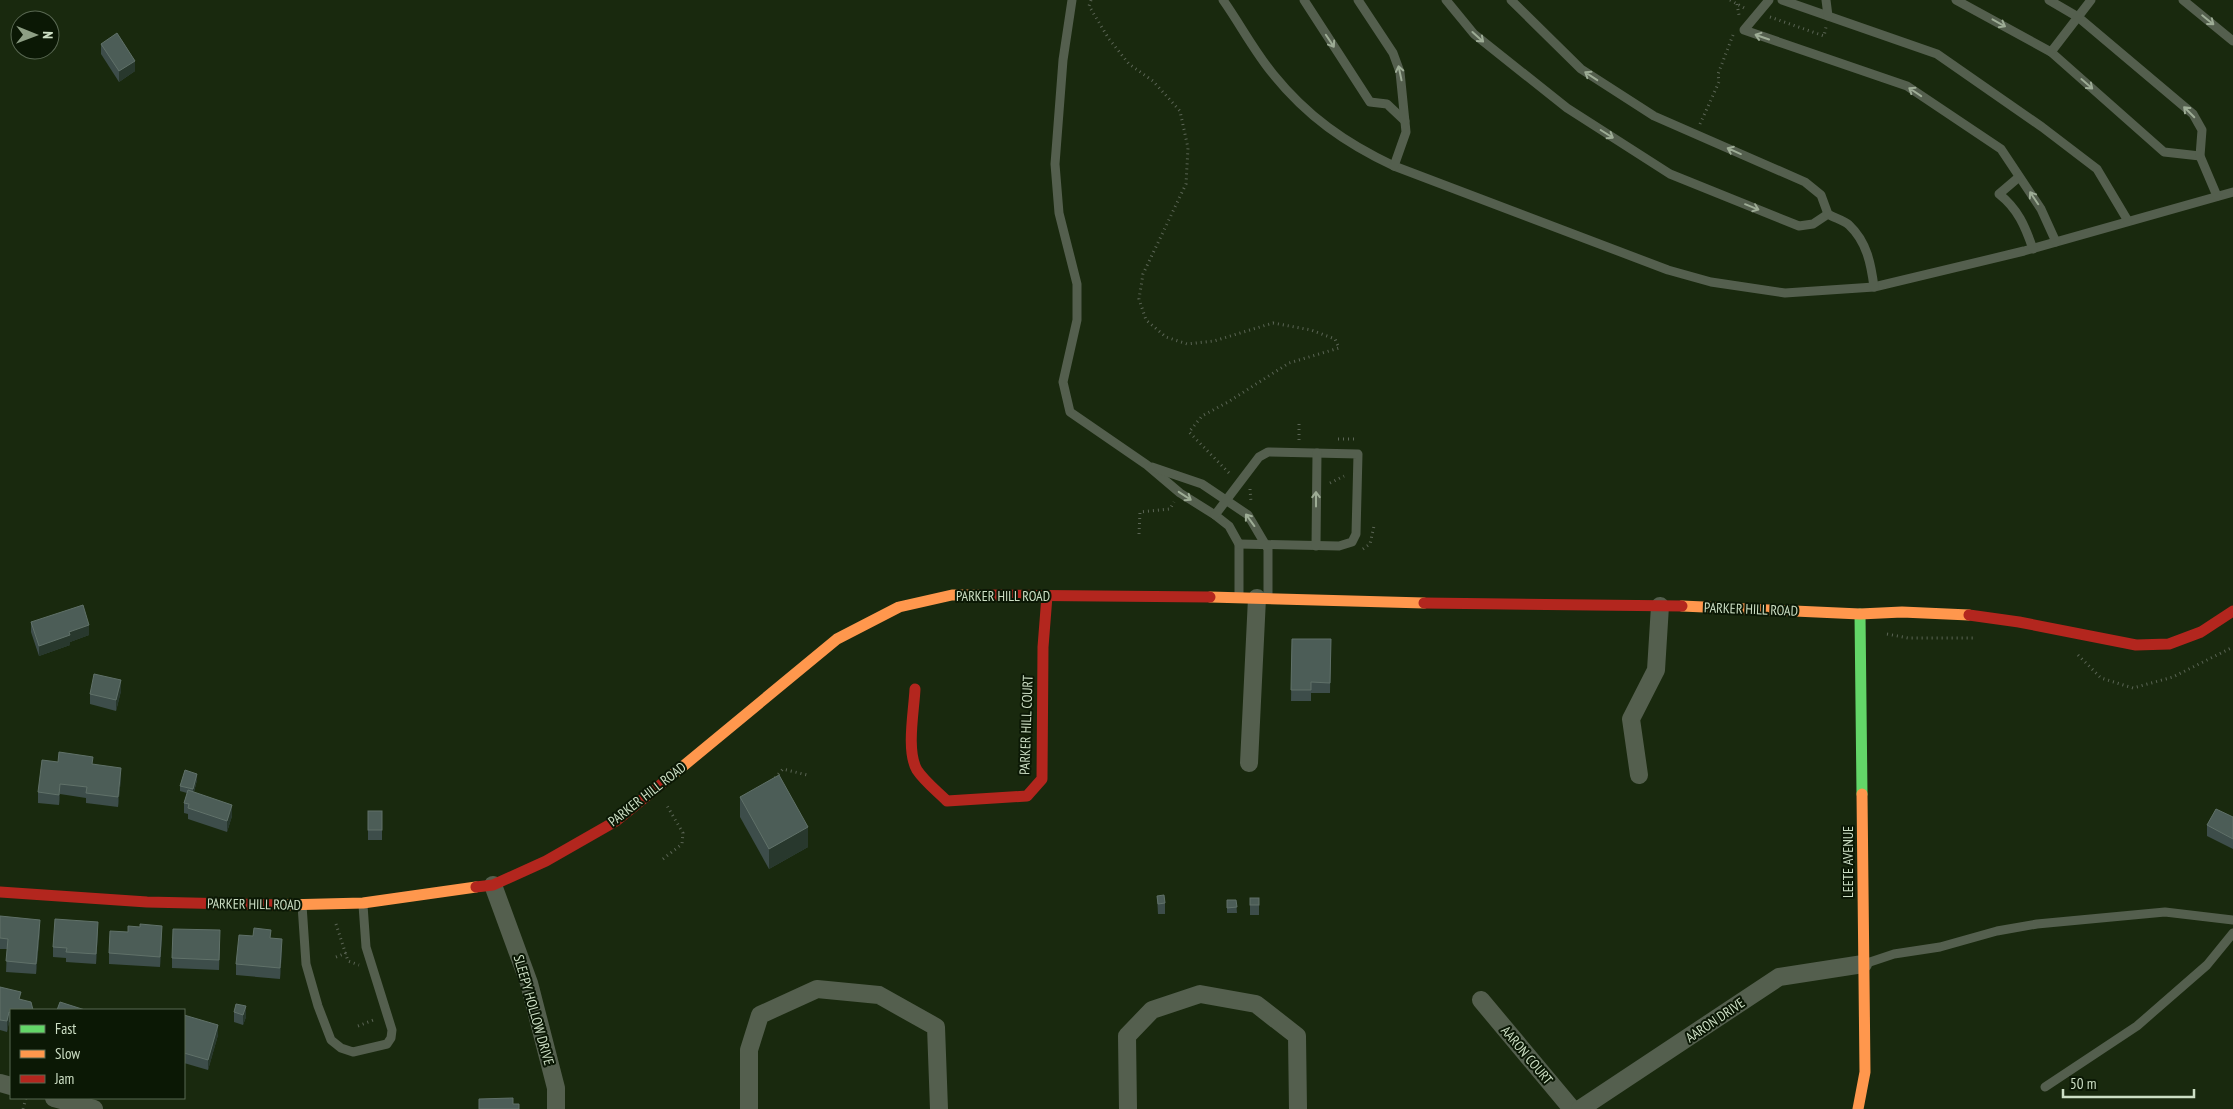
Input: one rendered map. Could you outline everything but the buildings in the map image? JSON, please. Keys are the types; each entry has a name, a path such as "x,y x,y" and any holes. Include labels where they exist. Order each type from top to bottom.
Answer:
{"street":[{"name":"PARKER HILL ROAD","path":"0,892 147,902 302,905 362,903 493,885 546,862 616,821 837,639 899,607 952,595 1238,597 1380,603 1660,606 1860,614 1902,612 1967,615 2019,622 2136,645 2169,644 2201,632 2233,611"},
{"name":"PARKER HILL COURT","path":"915,689 913,748 915,765 947,801 1027,796 1042,779 1044,647 1047,596"},
{"path":"1249,763 1263,598"},
{"path":"1639,775 1631,720 1656,670 1660,606"},
{"name":"LEETE AVENUE","path":"1858,1109 1865,1072 1860,614"},
{"name":"SLEEPY HOLLOW DRIVE","path":"493,885 529,983 556,1088 556,1109"},
{"name":"AARON DRIVE","path":"1580,1109 1778,978 1863,964"},
{"path":"749,1109 749,1050 760,1015 817,990 879,995 936,1027 939,1109"},
{"path":"1128,1109 1127,1036 1152,1010 1200,994 1256,1004 1297,1036 1298,1109"},
{"name":"AARON COURT","path":"1481,1000 1572,1109"},
{"path":"58,1099 94,1109"}],"lane":[{"path":"1072,0 1062,60 1054,164 1059,213 1077,284 1077,320 1063,382 1070,412 1147,465 1180,493 1229,526 1239,544 1238,597"},
{"path":"1223,0 1272,73 1302,106 1334,134 1363,152 1394,166 1668,270 1711,282 1785,293 1874,287 2056,242 2233,192"},
{"path":"1304,0 1370,102 1387,104 1405,122"},
{"path":"1358,0 1393,53 1400,72 1406,132 1394,166"},
{"path":"1446,0 1474,34 1567,108 1669,174 1799,226 1813,224 1828,214"},
{"path":"1511,0 1581,69 1654,116 1805,182 1822,195 1828,214 1849,224 1861,241 1871,259 1874,287"},
{"path":"1740,29 1750,23 1769,0"},
{"path":"1782,0 1937,54 2042,127 2097,169 2128,221"},
{"path":"1826,0 1828,16"},
{"path":"1956,0 2051,52 2164,152 2200,156"},
{"path":"2049,0 2078,17 2193,114 2202,130 2200,156 2217,196"},
{"path":"2051,52 2091,0"},
{"path":"2183,0 2233,40"},
{"path":"1740,29 1907,86 2001,149 2042,209 2056,242"},
{"path":"2019,178 1999,194 2011,204 2020,217 2033,248"},
{"path":"1215,515 1259,457 1268,452 1358,454 1356,534 1352,542 1340,546 1239,544"},
{"path":"1316,453 1316,546"},
{"path":"1147,465 1202,484 1227,499 1248,515 1268,549 1263,598"},
{"path":"302,905 306,964 318,1006 332,1040 341,1048 354,1052 387,1044 392,1038 392,1030 366,947 362,903"},
{"path":"1863,964 1894,954 1940,947 1997,931 2037,924 2166,912 2233,920"},
{"path":"2045,1087 2137,1026 2207,965 2233,932"}],"path":[{"path":"1091,0 1089,6 1109,39 1129,64 1152,81 1180,111 1188,148 1186,184 1143,274 1139,299 1146,320 1166,337 1186,344 1214,341 1273,323 1319,333 1335,339 1338,348 1289,363 1228,402 1202,416 1188,432 1228,473 1252,490 1250,504 1256,510"},
{"path":"1730,0 1746,8 1747,21 1758,26 1769,16 1824,36 1828,16"},
{"path":"1737,4 1740,20"},
{"path":"1696,133 1719,82 1718,74 1740,29"},
{"path":"1298,453 1299,421"},
{"path":"1316,489 1347,474"},
{"path":"1139,534 1140,512 1170,509 1180,493"},
{"path":"1884,634 1908,638 1975,638"},
{"path":"2076,653 2101,678 2133,688 2172,677 2233,648"},
{"path":"773,780 782,769 807,775"},
{"path":"663,799 682,833 682,844 663,859"},
{"path":"335,921 364,918"},
{"path":"336,957 346,953"},
{"path":"358,1026 379,1018"}],"traffic: fast":[{"path":"1860,614 1862,794"}],"traffic: slow":[{"path":"670,777 837,639 899,607 952,595 983,595"},
{"path":"1210,597 1424,603"},
{"path":"1682,606 1860,614 1902,612 1969,615"},
{"path":"1858,1109 1865,1072 1862,794"},
{"path":"284,905 363,903 476,887"}],"traffic: jam":[{"path":"983,595 1210,597"},
{"path":"915,689 912,752 917,770 931,786 947,801 1027,796 1042,779 1043,647 1047,596"},
{"path":"1424,603 1682,606"},
{"path":"1969,615 2019,622 2136,645 2169,644 2201,632 2233,611"},
{"path":"476,887 493,885 546,861 616,821 670,777"},
{"path":"0,892 147,902 284,905"}]}
